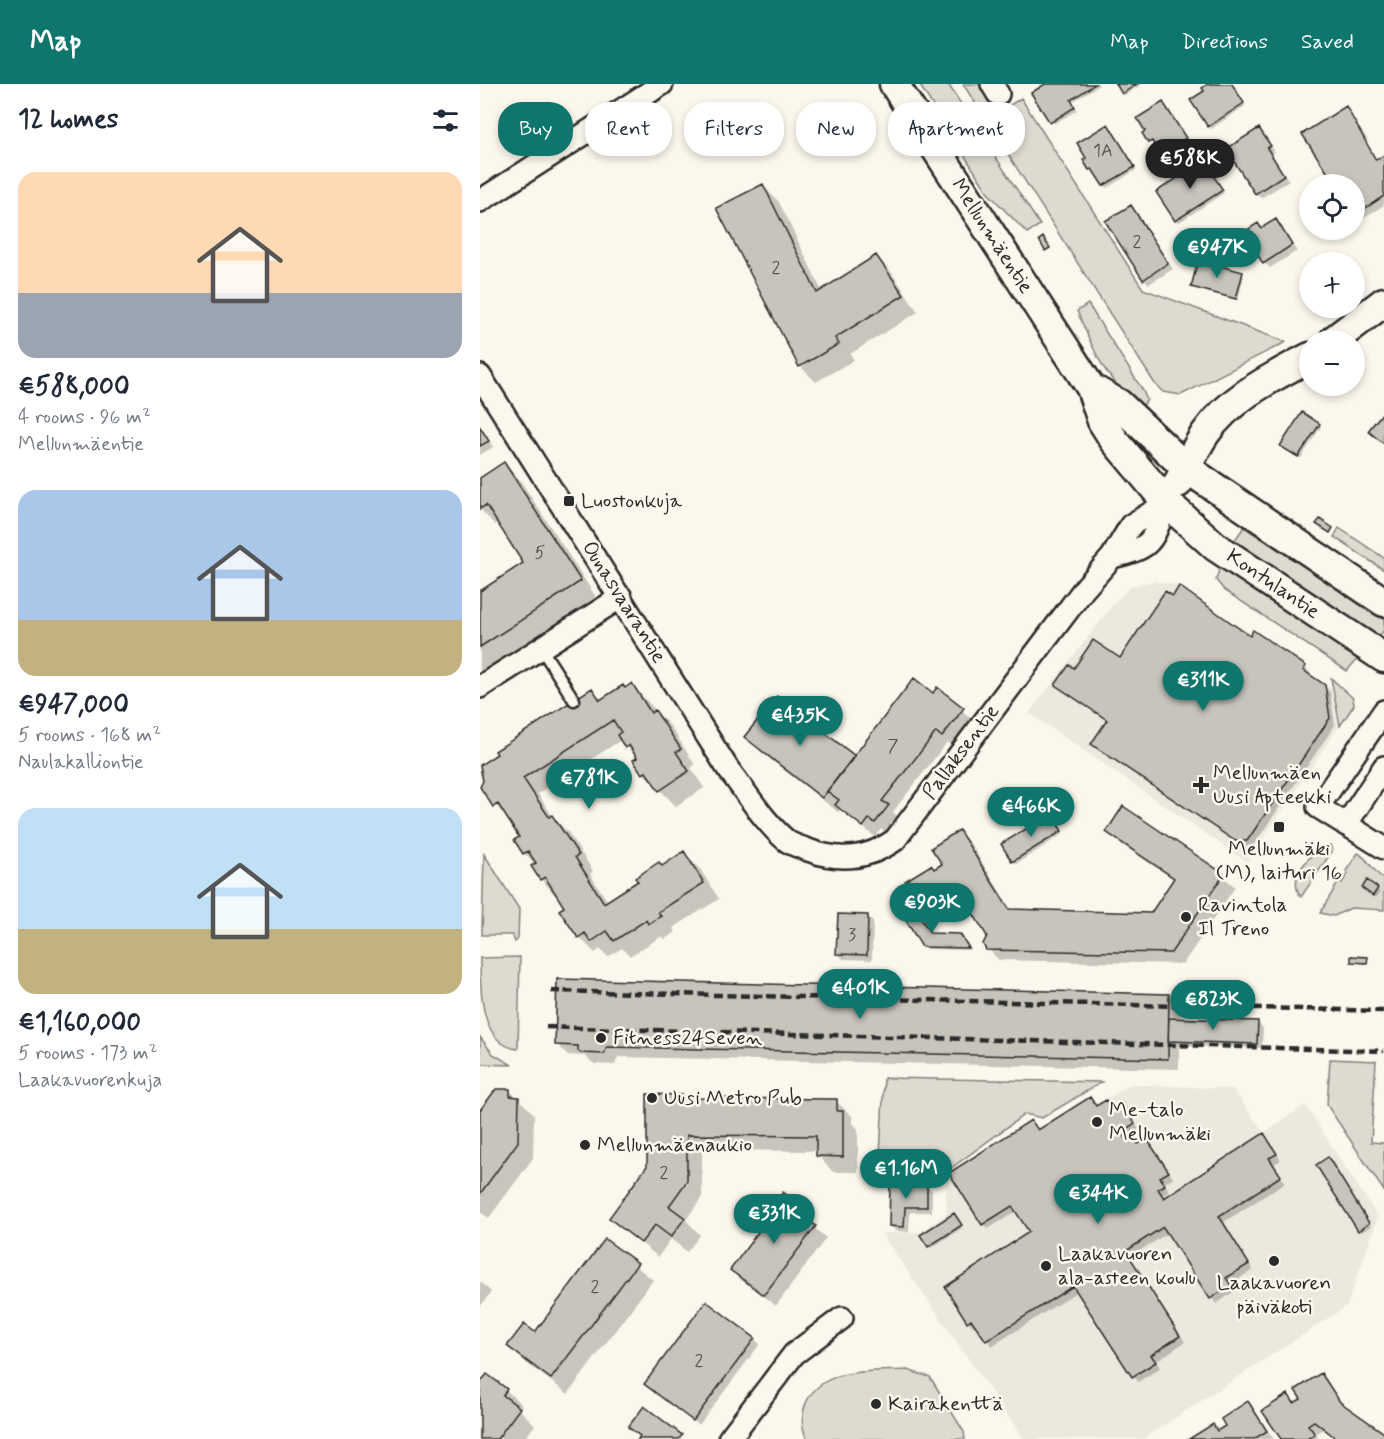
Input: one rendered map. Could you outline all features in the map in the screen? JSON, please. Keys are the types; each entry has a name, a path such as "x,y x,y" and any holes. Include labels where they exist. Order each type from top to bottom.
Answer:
{"main road":[{"name":"Mellunmäentie","path":"894,84 1091,388 1102,421 1114,440 1167,503"},
{"path":"1347,330 1384,302"},
{"path":"1167,503 1204,435 1229,407 1247,392 1299,363"},
{"name":"Mellunmäentie","path":"1091,388 1119,404 1186,468"},
{"path":"1186,468 1384,602"},
{"name":"Kontulantie","path":"1167,503 1216,547 1384,658"}],"street":[{"path":"480,201 662,84"},
{"name":"Ounasvaarantie","path":"480,376 728,769 772,827"},
{"name":"Pallaksentie","path":"772,827 789,843 838,858 860,857 878,851 895,840 1077,599 1112,557 1131,525 1167,503"},
{"path":"480,687 621,597"},
{"path":"1384,711 1318,807 1384,848"},
{"path":"1346,825 1384,767"},
{"path":"729,1439 794,1354 842,1318"}],"lane":[{"path":"541,648 574,700"}],"shaded area":[{"path":"919,84 948,84 960,102 930,102"},
{"path":"963,84 980,84 992,102 975,102"},
{"path":"1025,104 1143,289 1286,342 1181,395 1163,392 1155,384 1009,156 1025,156"},
{"path":"965,156 995,156 1040,225 1027,233 989,194"},
{"path":"1088,304 1142,389 1147,400 1142,407 1118,386 1102,365 1077,311"},
{"path":"1244,527 1384,619 1384,630 1379,637 1234,541"},
{"path":"1339,528 1384,558 1384,570 1334,537"},
{"path":"1220,566 1358,658 1347,671 1224,590 1216,580"},
{"path":"1154,581 1178,585 1333,690 1338,728 1247,862 1029,713 1115,602 1131,586"},
{"path":"1331,678 1353,698 1354,705 1340,726"},
{"path":"1330,845 1333,850 1301,897 1297,889 1299,873 1315,853"},
{"path":"1358,853 1384,879 1384,910 1351,908 1334,916 1320,913 1339,881 1342,883 1348,873 1346,871"},
{"path":"484,854 519,909 518,939 515,942 512,935 482,935"},
{"path":"520,957 518,1049 505,1045 489,1027 482,999 480,958"},
{"path":"480,1037 493,1054 512,1065 480,1064"},
{"path":"1330,1059 1376,1061 1371,1142 1384,1143 1384,1191 1327,1105"},
{"path":"884,1078 1102,1082 1042,1118 1025,1114 943,1174 879,1175"},
{"name":"Laakavuoren ala-asteen koulu","path":"1130,1084 1233,1089 1264,1133 1305,1105 1378,1217 1347,1306 1143,1439 1024,1439 881,1233 920,1232 947,1214 945,1178 949,1173 1031,1120 1038,1130 1090,1097 1096,1106"},
{"name":"Kairakenttä","path":"907,1370 930,1377 964,1432 965,1439 807,1439 803,1426 804,1408 814,1391 824,1383 850,1373"}],"building":[{"path":"1045,84 1095,84 1071,100 1075,107 1050,123 1031,93"},
{"path":"1116,84 1137,84 1122,94"},
{"path":"1208,84 1232,84 1244,103 1208,127 1190,100 1204,91 1202,88"},
{"path":"1163,102 1186,138 1160,154 1152,141 1148,143 1142,133 1145,131 1137,118"},
{"path":"1346,106 1376,160 1384,155 1384,196 1365,208 1365,174 1328,174 1302,134"},
{"path":"1108,124 1135,167 1103,186 1092,169 1089,170 1083,160 1086,158 1077,143"},
{"path":"1259,128 1271,146 1267,148 1284,175 1255,194 1226,149"},
{"path":"1201,157 1223,190 1175,221 1156,192 1188,171 1185,168"},
{"path":"763,184 817,293 876,255 904,295 835,338 839,344 799,367 716,208"},
{"path":"1131,205 1168,263 1143,280 1105,221"},
{"path":"1276,219 1292,245 1263,264 1244,232 1258,223 1261,228"},
{"path":"1043,237 1050,248 1045,251 1039,240"},
{"path":"1198,260 1243,272 1236,299 1191,287"},
{"path":"1384,411 1384,444 1368,431"},
{"path":"1302,412 1320,424 1298,457 1280,446"},
{"path":"480,427 489,441 480,446"},
{"path":"504,462 581,581 480,647 480,591 523,563 486,505 480,509 480,478"},
{"path":"1320,519 1333,528 1330,533 1316,524"},
{"path":"1179,586 1250,636 1253,630 1306,666 1303,670 1325,685 1330,718 1247,841 1235,841 1091,744 1107,720 1055,685 1069,665 1074,668 1093,640 1120,658 1165,591 1173,596"},
{"path":"914,678 933,693 937,687 964,708 942,737 936,732 882,801 889,805 875,823 869,819 863,827 835,805 839,800 827,791"},
{"path":"632,683 651,713 655,710 681,749 676,752 689,771 659,791 646,772 642,774 633,760 637,758 629,745 625,748 617,735 621,732 613,720 523,778 549,817 552,815 579,855 575,857 604,903 638,881 635,878 659,862 662,866 684,851 704,883 658,912 661,916 648,924 646,920 614,941 607,931 591,942 585,933 578,938 559,910 564,907 545,877 540,880 531,866 536,863 528,851 523,854 514,840 519,837 498,804 493,807 480,787 483,781 480,765 497,754 495,751 592,688 600,700 623,685 625,688"},
{"path":"777,696 855,756 822,798 744,737"},
{"path":"1123,806 1224,874 1171,953 986,950 983,944 987,936 958,889 924,910 905,881 931,865 934,869 942,864 931,848 959,830 1009,909 1151,913 1174,878 1106,832"},
{"path":"1051,814 1062,831 1012,862 1001,844"},
{"path":"1367,880 1378,888 1373,896 1362,888"},
{"path":"914,907 930,933 960,934 969,948 922,947 902,914"},
{"path":"838,914 868,915 867,955 836,954"},
{"path":"1351,956 1368,957 1367,963 1351,962"},
{"path":"557,979 1169,994 1168,1059 607,1047 604,1054 581,1053 578,1051 578,1046 555,1045"},
{"path":"1169,1018 1258,1021 1257,1044 1168,1041"},
{"path":"496,1089 510,1089 510,1096 519,1097 518,1142 480,1194 480,1110"},
{"path":"647,1094 682,1095 682,1098 837,1099 837,1111 843,1111 843,1157 816,1156 816,1136 687,1135 687,1181 669,1206 685,1218 671,1237 655,1225 641,1243 609,1218 647,1166"},
{"path":"1090,1097 1096,1106 1106,1100 1112,1109 1122,1103 1135,1123 1122,1132 1127,1140 1133,1136 1138,1144 1147,1139 1169,1172 1160,1177 1165,1185 1158,1189 1164,1198 1264,1133 1277,1154 1269,1158 1281,1176 1219,1216 1249,1264 1226,1278 1231,1285 1210,1299 1163,1227 1126,1251 1180,1336 1151,1355 1156,1362 1132,1377 1073,1286 986,1341 971,1319 967,1322 945,1287 1029,1232 1012,1206 982,1225 949,1173 1031,1120 1038,1130"},
{"path":"1328,1157 1369,1223 1358,1231 1316,1165"},
{"path":"890,1183 927,1183 927,1207 905,1207 904,1227 889,1226"},
{"path":"783,1192 803,1207 798,1213 816,1226 764,1295 730,1270 761,1228 770,1234 774,1228 762,1220"},
{"path":"954,1213 962,1225 928,1247 920,1235"},
{"path":"605,1239 638,1263 551,1379 507,1346 524,1324 535,1332"},
{"path":"706,1301 755,1338 693,1421 644,1384"},
{"path":"1321,1373 1340,1402 1384,1433 1384,1439 1337,1439 1314,1421 1308,1425 1315,1434 1307,1439 1281,1439 1262,1411 1288,1394 1294,1403 1301,1399 1295,1390"},
{"path":"487,1374 507,1389 503,1395 520,1408 497,1439 480,1439 480,1383"},
{"path":"1248,1401 1267,1431 1254,1439 1189,1439 1213,1424 1217,1431 1225,1426 1221,1419"},
{"path":"644,1406 682,1435 679,1439 638,1439 640,1436 628,1427"}],"railway":[{"path":"551,991 1384,1011"},
{"path":"546,1027 1384,1051"}],"place":[{"name":"Luostonkuja","path":"569,501"},
{"name":"Mellunmäen Uusi Apteekki","path":"1201,785"},
{"name":"Mellunmäki (M), laituri 16","path":"1279,827"},
{"name":"Ravintola Il Treno","path":"1186,917"},
{"name":"Fitness24Seven","path":"601,1038"},
{"name":"Uusi Metro Pub","path":"652,1098"},
{"name":"Me-talo Mellunmäki","path":"1097,1122"},
{"name":"Mellunmäenaukio","path":"585,1145"},
{"name":"Laakavuoren päiväkoti","path":"1274,1261"},
{"name":"Laakavuoren ala-asteen koulu","path":"1046,1266"},
{"name":"Kairakenttä","path":"876,1404"}]}
